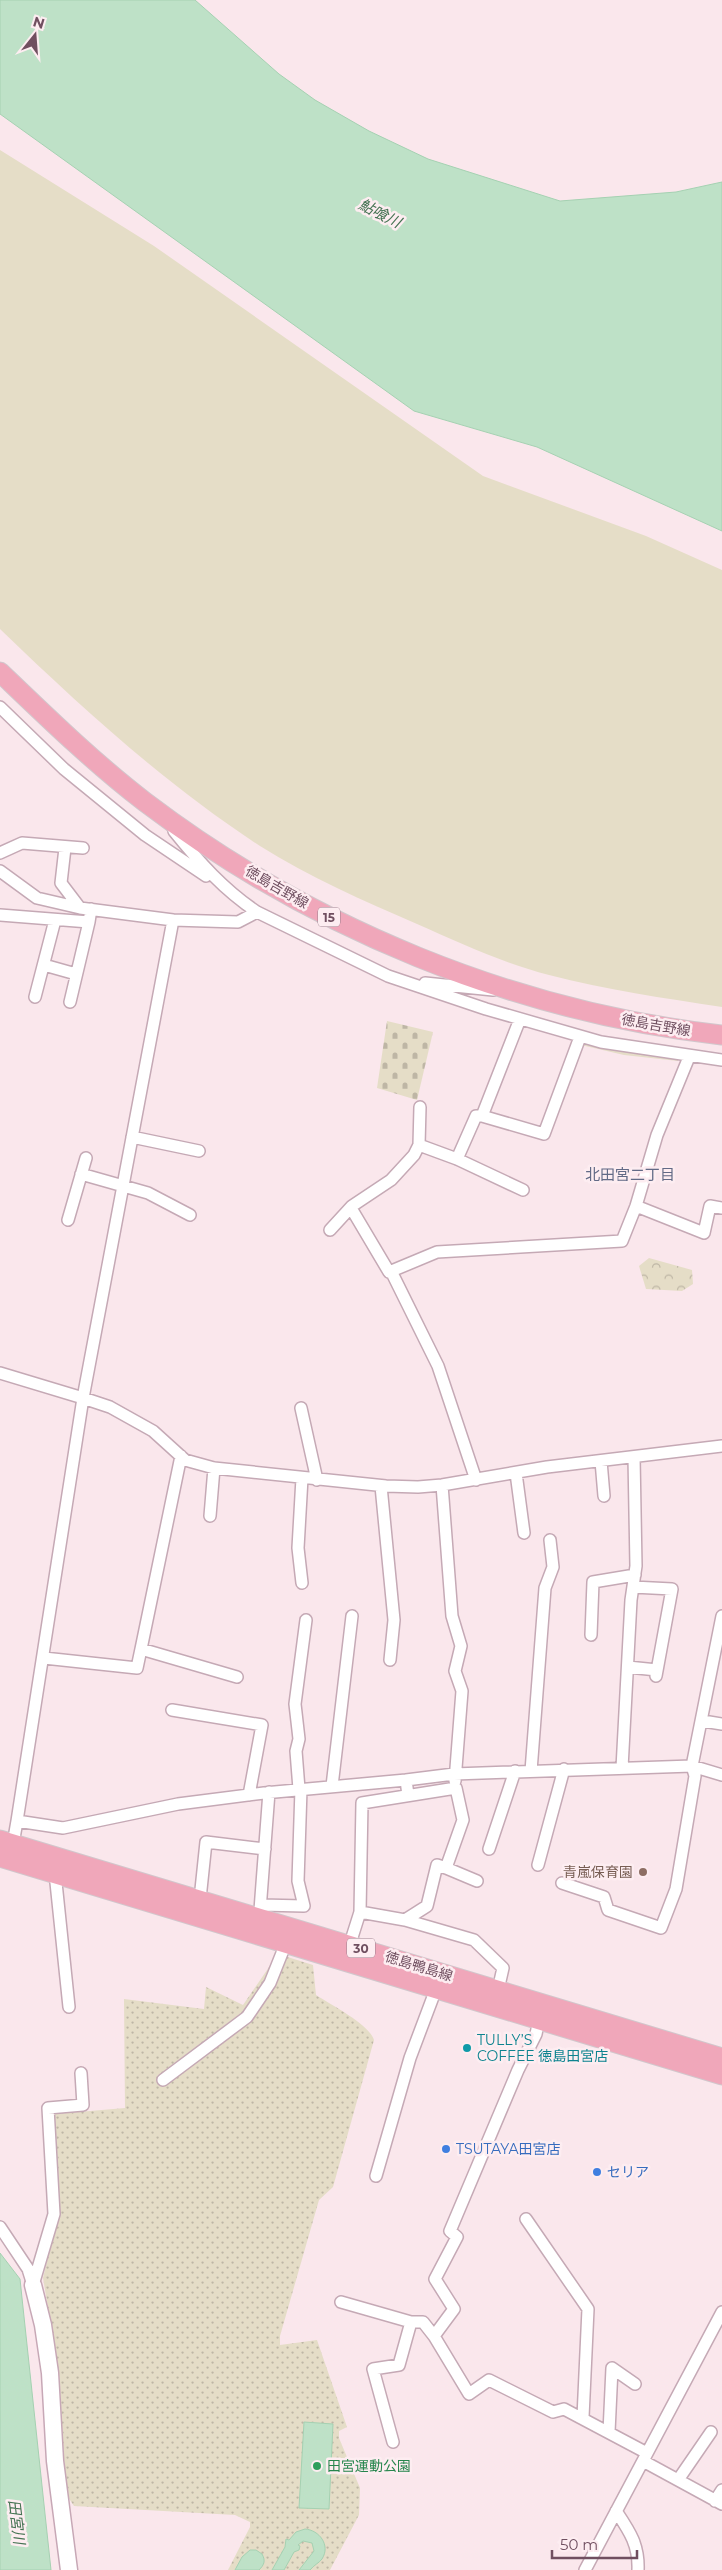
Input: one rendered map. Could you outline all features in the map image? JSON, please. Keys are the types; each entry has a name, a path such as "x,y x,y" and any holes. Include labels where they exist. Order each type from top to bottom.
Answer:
{"main road":[{"name":"徳島吉野線","path":"0,672 77,745 120,782 173,822 253,874 322,913 400,949 555,1003 607,1017 671,1030 722,1035"},
{"name":"徳島鴨島線","path":"4,1854 55,1873 286,1943 347,1953 498,1990 722,2058"},
{"name":"徳島鴨島線","path":"4,1854 200,1900 260,1911 347,1953 436,1989 722,2075"}],"street":[{"path":"0,707 64,769 145,835 222,886 257,912 353,960 414,985 580,1037 689,1057 722,1060"},
{"path":"173,822 174,831 222,886"},
{"path":"0,853 22,843 83,848"},
{"path":"65,848 61,883 86,908 89,922 70,1002"},
{"path":"0,871 37,898 86,908 173,920 238,922 257,912"},
{"path":"0,915 89,922"},
{"path":"36,997 55,920"},
{"path":"4,1854 17,1821 44,1658 83,1398 173,920"},
{"path":"44,965 76,974"},
{"path":"414,985 422,983 489,991 505,987"},
{"path":"482,1116 520,1019"},
{"path":"457,1159 476,1116 482,1116 544,1134 580,1037"},
{"path":"391,1271 437,1252 622,1241 636,1206 657,1135 689,1057"},
{"path":"330,1230 351,1208 391,1180 414,1155 419,1145 420,1107"},
{"path":"132,1137 199,1151"},
{"path":"419,1145 457,1159 523,1190"},
{"path":"68,1220 86,1158"},
{"path":"81,1174 148,1193 190,1215"},
{"path":"636,1206 704,1233 710,1206 722,1208"},
{"path":"351,1208 389,1272 391,1271 438,1366 476,1480"},
{"path":"0,1373 110,1407 152,1431 185,1460 214,1468 317,1480 381,1486 418,1487 722,1446"},
{"path":"301,1408 317,1480"},
{"path":"44,1658 137,1668 181,1456"},
{"path":"622,1768 634,1575 634,1457"},
{"path":"600,1461 604,1496"},
{"path":"210,1516 214,1468"},
{"path":"516,1473 524,1533"},
{"path":"302,1478 298,1548 302,1583"},
{"path":"442,1484 452,1616 461,1646 455,1670 462,1691 454,1774 463,1820 446,1868"},
{"path":"381,1486 394,1620 390,1660"},
{"path":"531,1771 545,1588 553,1567 550,1540"},
{"path":"591,1635 593,1582 634,1575"},
{"path":"628,1666 656,1673 672,1589 633,1587"},
{"path":"332,1786 352,1616"},
{"path":"562,1883 604,1897 608,1910 661,1928 676,1889 695,1776 692,1766 718,1659 722,1616"},
{"path":"270,1792 260,1911 304,1906 298,1881 300,1789 296,1751 299,1739 295,1704 306,1620"},
{"path":"142,1649 237,1677"},
{"path":"172,1710 262,1725 249,1795"},
{"path":"703,1721 722,1724"},
{"path":"17,1821 63,1828 178,1804 270,1792 454,1774 692,1766 722,1775"},
{"path":"538,1865 564,1769"},
{"path":"489,1849 515,1772"},
{"path":"406,1780 408,1795"},
{"path":"347,1953 360,1912 362,1803 456,1788"},
{"path":"200,1900 206,1842 265,1849"},
{"path":"406,1920 427,1906 437,1865 477,1881"},
{"path":"55,1873 69,2007"},
{"path":"360,1912 406,1920 474,1940 503,1968 498,1990"},
{"path":"163,2080 246,2017 270,1983 286,1943"},
{"path":"376,2176 410,2058 436,1989"},
{"path":"434,2336 454,2309 435,2279 457,2237 450,2231 518,2070 536,2034 539,2020"},
{"path":"33,2285 54,2214 48,2108 83,2105 81,2073"},
{"path":"526,2219 588,2309 583,2417"},
{"path":"0,2227 28,2269 43,2325 50,2373 55,2461 69,2570"},
{"path":"341,2302 411,2322 423,2322 434,2336 469,2394 489,2380 553,2412 564,2409 583,2417 609,2432 678,2480 718,2502 722,2490"},
{"path":"585,2570 722,2312"},
{"path":"393,2442 374,2369 399,2365 411,2322"},
{"path":"609,2432 612,2368 635,2384"},
{"path":"678,2480 711,2432"},
{"path":"616,2511 629,2530 639,2553 638,2570"}],"green space":[{"path":"0,150 154,246 483,476 646,536 722,570 722,1007 613,989 532,970 498,959 317,878 260,846 191,797 93,716 0,629"},
{"path":"387,1021 433,1032 417,1100 377,1088"},
{"path":"583,1040 678,1057 678,1061 624,1055 581,1045"},
{"path":"649,1258 692,1270 693,1284 682,1291 646,1289 639,1266"},
{"name":"田宮運動公園","path":"278,1954 313,1965 316,1995 357,2021 371,2034 374,2040 333,2187 319,2200 280,2336 280,2345 317,2340 347,2427 339,2431 339,2438 360,2488 359,2515 330,2570 228,2570 250,2527 250,2522 235,2515 74,2506 66,2494 59,2373 43,2278 60,2207 55,2114 125,2108 124,1999 204,2009 206,1987 243,2005"}],"water":[{"name":"鮎喰川","path":"0,0 195,0 279,74 315,100 369,131 428,159 560,201 676,192 722,182 722,531 537,447 414,411 0,114"},
{"name":"田宮川","path":"0,2253 20,2279 51,2570 0,2570"},
{"name":"田宮運動公園","path":"304,2422 333,2424 329,2509 299,2508"},
{"path":"305,2529 315,2532 322,2539 325,2549 322,2559 310,2570 299,2570 314,2551 312,2543 303,2541 298,2545 300,2546 299,2550 294,2552 284,2570 272,2570 285,2547 286,2539 289,2540 296,2532"},
{"path":"250,2550 256,2550 263,2556 264,2563 259,2570 235,2570 242,2557"}],"place":[{"name":"青嵐保育園","path":"643,1872"},
{"name":"TULLY’S COFFEE 徳島田宮店","path":"467,2048"},
{"name":"TSUTAYA田宮店","path":"446,2149"},
{"name":"セリア","path":"597,2172"},
{"name":"田宮運動公園","path":"317,2466"}],"district":[{"name":"北田宮二丁目","path":"630,1174"}]}
